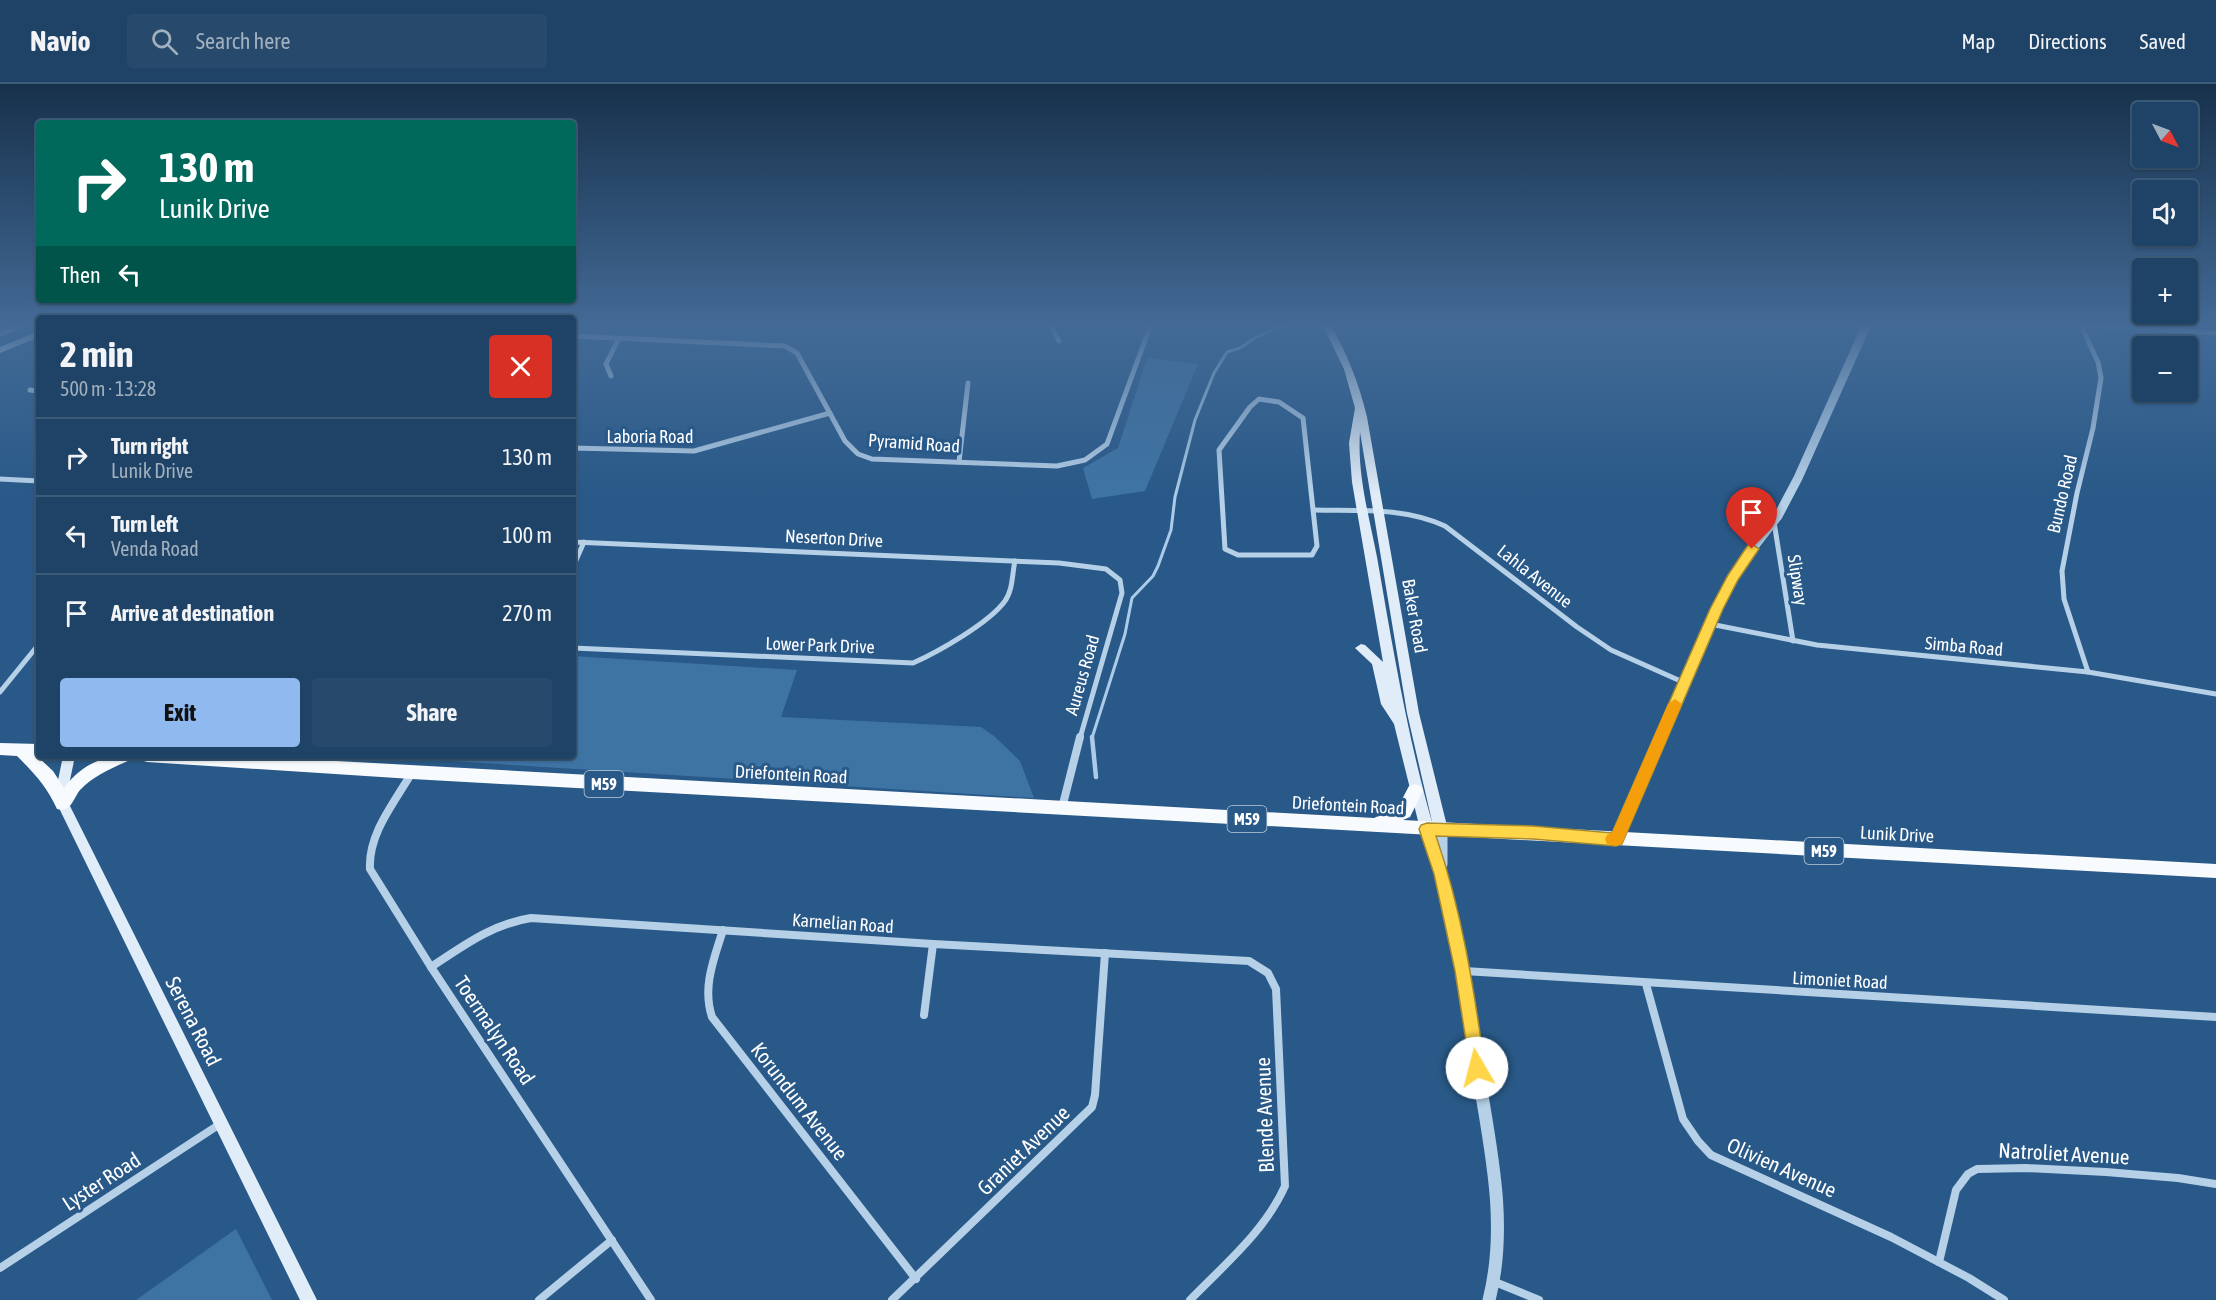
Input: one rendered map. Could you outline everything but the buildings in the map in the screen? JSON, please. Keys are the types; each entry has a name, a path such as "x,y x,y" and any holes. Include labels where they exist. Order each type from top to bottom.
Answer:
{"main road":[{"name":"Baker Road","path":"1351,381 1360,407 1371,457 1433,829"},
{"name":"Baker Road","path":"1360,407 1353,447 1363,511 1400,724 1415,791 1433,829"},
{"path":"1361,648 1377,662 1387,704 1400,724"},
{"path":"0,749 36,750"},
{"path":"21,750 47,776 63,801"},
{"path":"63,801 69,759"},
{"path":"63,801 78,781 118,759"},
{"name":"Driefontein Road","path":"194,759 1433,829"},
{"path":"1376,825 1404,812 1415,791"},
{"name":"Serena Road","path":"63,801 309,1300"},
{"name":"Lunik Drive","path":"1433,829 2216,871"}],"street":[{"name":"Pyramid Road","path":"812,381 850,449 863,456 899,461 1068,465 1081,462 1102,450 1110,440 1132,381"},
{"path":"1616,839 1710,624 1733,578 1774,522 1798,478 1842,381"},
{"name":"Bundo Road","path":"2088,672 2064,599 2062,571 2077,493 2093,428 2101,381"},
{"path":"959,462 968,383"},
{"path":"30,390 36,391"},
{"path":"1266,399 1279,402 1303,418 1314,510 1317,546 1312,555 1238,555 1224,549 1219,450 1257,400 1266,399"},
{"name":"Laboria Road","path":"576,448 694,451 830,413"},
{"path":"0,479 36,481"},
{"path":"1314,510 1363,511"},
{"name":"Lahla Avenue","path":"1363,511 1419,514 1445,526 1577,627 1611,650 1685,683"},
{"name":"Slipway","path":"1774,522 1793,641"},
{"name":"Neserton Drive","path":"576,542 1093,566"},
{"path":"576,560 584,542"},
{"name":"Lower Park Drive","path":"576,648 826,661 913,663 938,651 1000,607 1008,594 1015,561"},
{"name":"Aureus Road","path":"1062,809 1082,730 1122,593 1120,580 1114,574 1093,566"},
{"name":"Simba Road","path":"1710,624 1793,641 1931,658 2088,672 2216,694"},
{"path":"0,692 36,648"},
{"name":"Toermalyn Road","path":"412,773 373,843 369,860 370,869 382,892 431,968 651,1300"},
{"path":"1433,829 1463,971 1489,1143 1497,1216 1498,1262 1490,1300"},
{"name":"Karnelian Road","path":"431,968 489,930 517,919 531,918 933,944 1243,959 1264,969"},
{"name":"Korundum Avenue","path":"723,930 706,1000 712,1017 915,1279"},
{"path":"924,1015 933,944"},
{"name":"Graniet Avenue","path":"892,1300 1092,1107 1097,1078 1105,953"},
{"name":"Blende Avenue","path":"1190,1300 1266,1219 1278,1204 1285,1186 1276,989 1274,981 1264,969"},
{"name":"Limoniet Road","path":"1463,971 1646,984 2216,1017"},
{"name":"Olivien Avenue","path":"1646,984 1683,1119 1707,1152 1716,1159 1846,1215 1939,1262 2004,1300"},
{"name":"Lyster Road","path":"0,1269 222,1123"},
{"name":"Natroliet Avenue","path":"1939,1262 1956,1190 1968,1174 1977,1169 2026,1168 2095,1172 2178,1178 2216,1184"},
{"path":"539,1300 612,1240"},
{"path":"1495,1282 1539,1300"}],"shaded area":[{"path":"1140,381 1191,381 1145,491 1092,499 1083,468 1118,448"},
{"path":"576,656 797,670 781,717 981,727 1020,761 1034,798 419,759 576,759"},
{"path":"236,1229 272,1300 136,1300"}],"waterway":[{"path":"1092,738 1125,634 1132,598 1153,576 1171,530 1175,497 1195,420 1211,381"},
{"path":"1092,738 1096,777"}],"slow traffic":[{"path":"1612,839 1616,839 1675,704"}],"route":[{"path":"1477,1068 1463,971 1442,874 1427,829 1616,839 1717,609 1752,549"}]}
